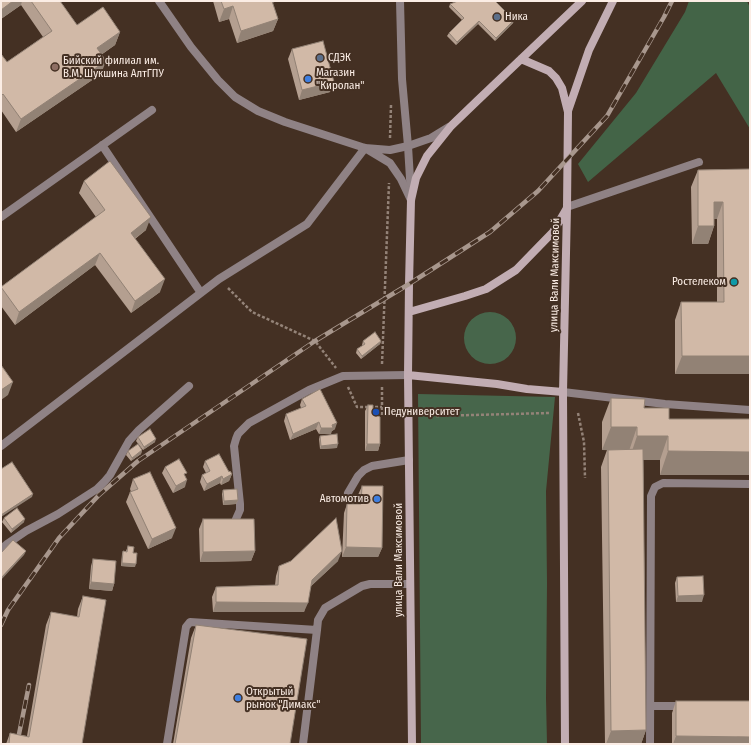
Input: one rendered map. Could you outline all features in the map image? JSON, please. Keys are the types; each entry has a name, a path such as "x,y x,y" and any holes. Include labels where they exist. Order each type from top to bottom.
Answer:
{"main road":[{"name":"улица Вали Максимовой","path":"412,744 408,375 411,200 416,178 427,156 451,126 582,1"},
{"name":"улица Вали Максимовой","path":"568,112 589,50 613,1"},
{"name":"улица Вали Максимовой","path":"520,59 549,70 562,88 568,112 564,392 565,744"},
{"name":"улица Вали Максимовой","path":"409,312 486,289 516,270 553,232 567,207"},
{"path":"408,375 564,392"}],"street":[{"path":"159,1 191,47 218,80 235,96 258,112 364,148 390,164 401,179 411,200"},
{"path":"400,1 402,79 411,200"},
{"path":"1,217 152,110"},
{"path":"364,148 390,150 408,146 431,138 451,126"},
{"path":"102,145 201,293"},
{"path":"1,446 219,279 307,224 364,148"},
{"path":"567,207 700,162"},
{"path":"236,519 240,510 240,504 234,446 238,434 249,423 309,390 343,376 408,375"},
{"path":"1,549 26,531 58,514 97,489 110,474 129,441 139,430 189,386"},
{"path":"564,392 665,404 750,410"},
{"path":"348,493 358,476 364,470 372,466 409,460"},
{"path":"650,744 651,496 655,487 663,483 750,484"},
{"path":"303,744 318,620 325,608 362,586 370,584 410,584"},
{"path":"167,744 186,627 190,622 317,630"},
{"path":"651,706 689,706"}],"path":[{"path":"390,150 391,99"},
{"path":"382,416 382,376 390,164"},
{"path":"219,279 252,312 315,341 343,376 357,407 382,407"},
{"path":"578,413 584,442 585,478"},
{"path":"436,416 549,414"}],"green space":[{"path":"689,1 747,1 750,8 750,129 716,73 588,182 578,164 636,93 685,12"},
{"path":"485,312 495,312 504,316 512,324 516,333 516,343 512,352 504,360 495,364 485,364 476,360 468,352 464,343 464,333 468,324 476,316"},
{"path":"418,394 555,397 546,491 547,744 421,744"}],"building":[{"path":"1,1 13,1 1,10"},
{"name":"Бийский филиал им. В.М. Шукшина АлтГПУ","path":"31,1 60,1 77,25 103,7 120,32 97,48 106,61 21,119 3,94 1,96 1,54 7,62 52,31"},
{"path":"221,1 272,1 278,19 241,31 233,6 224,9"},
{"path":"458,1 495,1 514,20 496,38 479,21 457,42 449,33 464,18 450,4"},
{"path":"323,41 334,82 302,90 292,49"},
{"path":"110,161 151,217 131,233 165,279 135,301 100,253 19,312 1,287 105,210 84,181"},
{"name":"Ростелеком","path":"750,169 750,356 682,356 681,302 724,302 723,202 714,202 714,226 698,226 698,170"},
{"path":"375,332 381,341 362,356 357,349 365,344 363,341"},
{"path":"1,365 13,382 1,390"},
{"path":"320,389 337,423 332,425 333,428 321,428 319,422 293,434 286,414 306,406 302,399"},
{"path":"611,398 645,399 644,408 669,408 669,419 750,419 750,452 668,451 668,436 637,436 637,427 611,427"},
{"path":"368,405 373,405 373,413 380,417 380,444 367,444"},
{"path":"150,429 156,439 144,447 138,437"},
{"path":"337,434 338,444 321,446 320,436"},
{"path":"138,444 142,450 132,458 128,451"},
{"path":"643,449 646,730 611,731 608,450"},
{"path":"219,454 229,472 230,471 232,474 223,479 222,476 207,484 202,475 210,471 205,461"},
{"path":"179,459 187,473 184,474 187,480 176,486 165,467"},
{"path":"12,462 33,494 1,515 1,469"},
{"path":"150,472 176,528 152,539 130,492 138,489 133,479"},
{"path":"362,486 383,486 382,548 346,547 347,504 361,504"},
{"path":"237,489 238,500 224,501 223,490"},
{"path":"17,508 25,519 12,529 4,518"},
{"path":"336,518 342,551 312,580 308,603 216,602 216,587 278,585 279,566 291,561"},
{"path":"203,519 254,519 255,551 203,552"},
{"path":"13,540 26,551 1,578 1,553"},
{"path":"128,546 134,547 133,553 137,553 136,564 122,563 123,551 127,552"},
{"path":"93,559 116,561 114,584 91,582"},
{"path":"703,576 704,595 678,596 677,577"},
{"path":"83,596 106,600 82,744 9,744 10,733 29,737 51,612 79,617"},
{"name":"Открытый рынок \"Димакс\"","path":"196,625 307,639 290,744 175,744"},
{"path":"676,701 750,701 750,737 676,736"}],"railway":[{"path":"1,625 8,610 59,538 99,495 138,461 315,341 409,284 490,232 538,191 607,116 672,1"},
{"path":"17,744 29,685"}],"place":[{"name":"Ника","path":"497,17"},
{"name":"СДЭК","path":"320,58"},
{"name":"Бийский филиал им. В.М. Шукшина АлтГПУ","path":"55,67"},
{"name":"Магазин \"Киролан\"","path":"308,79"},
{"name":"Ростелеком","path":"734,282"},
{"name":"Педуниверситет","path":"376,412"},
{"name":"Автомотив","path":"377,499"},
{"name":"Открытый рынок \"Димакс\"","path":"238,698"}]}
